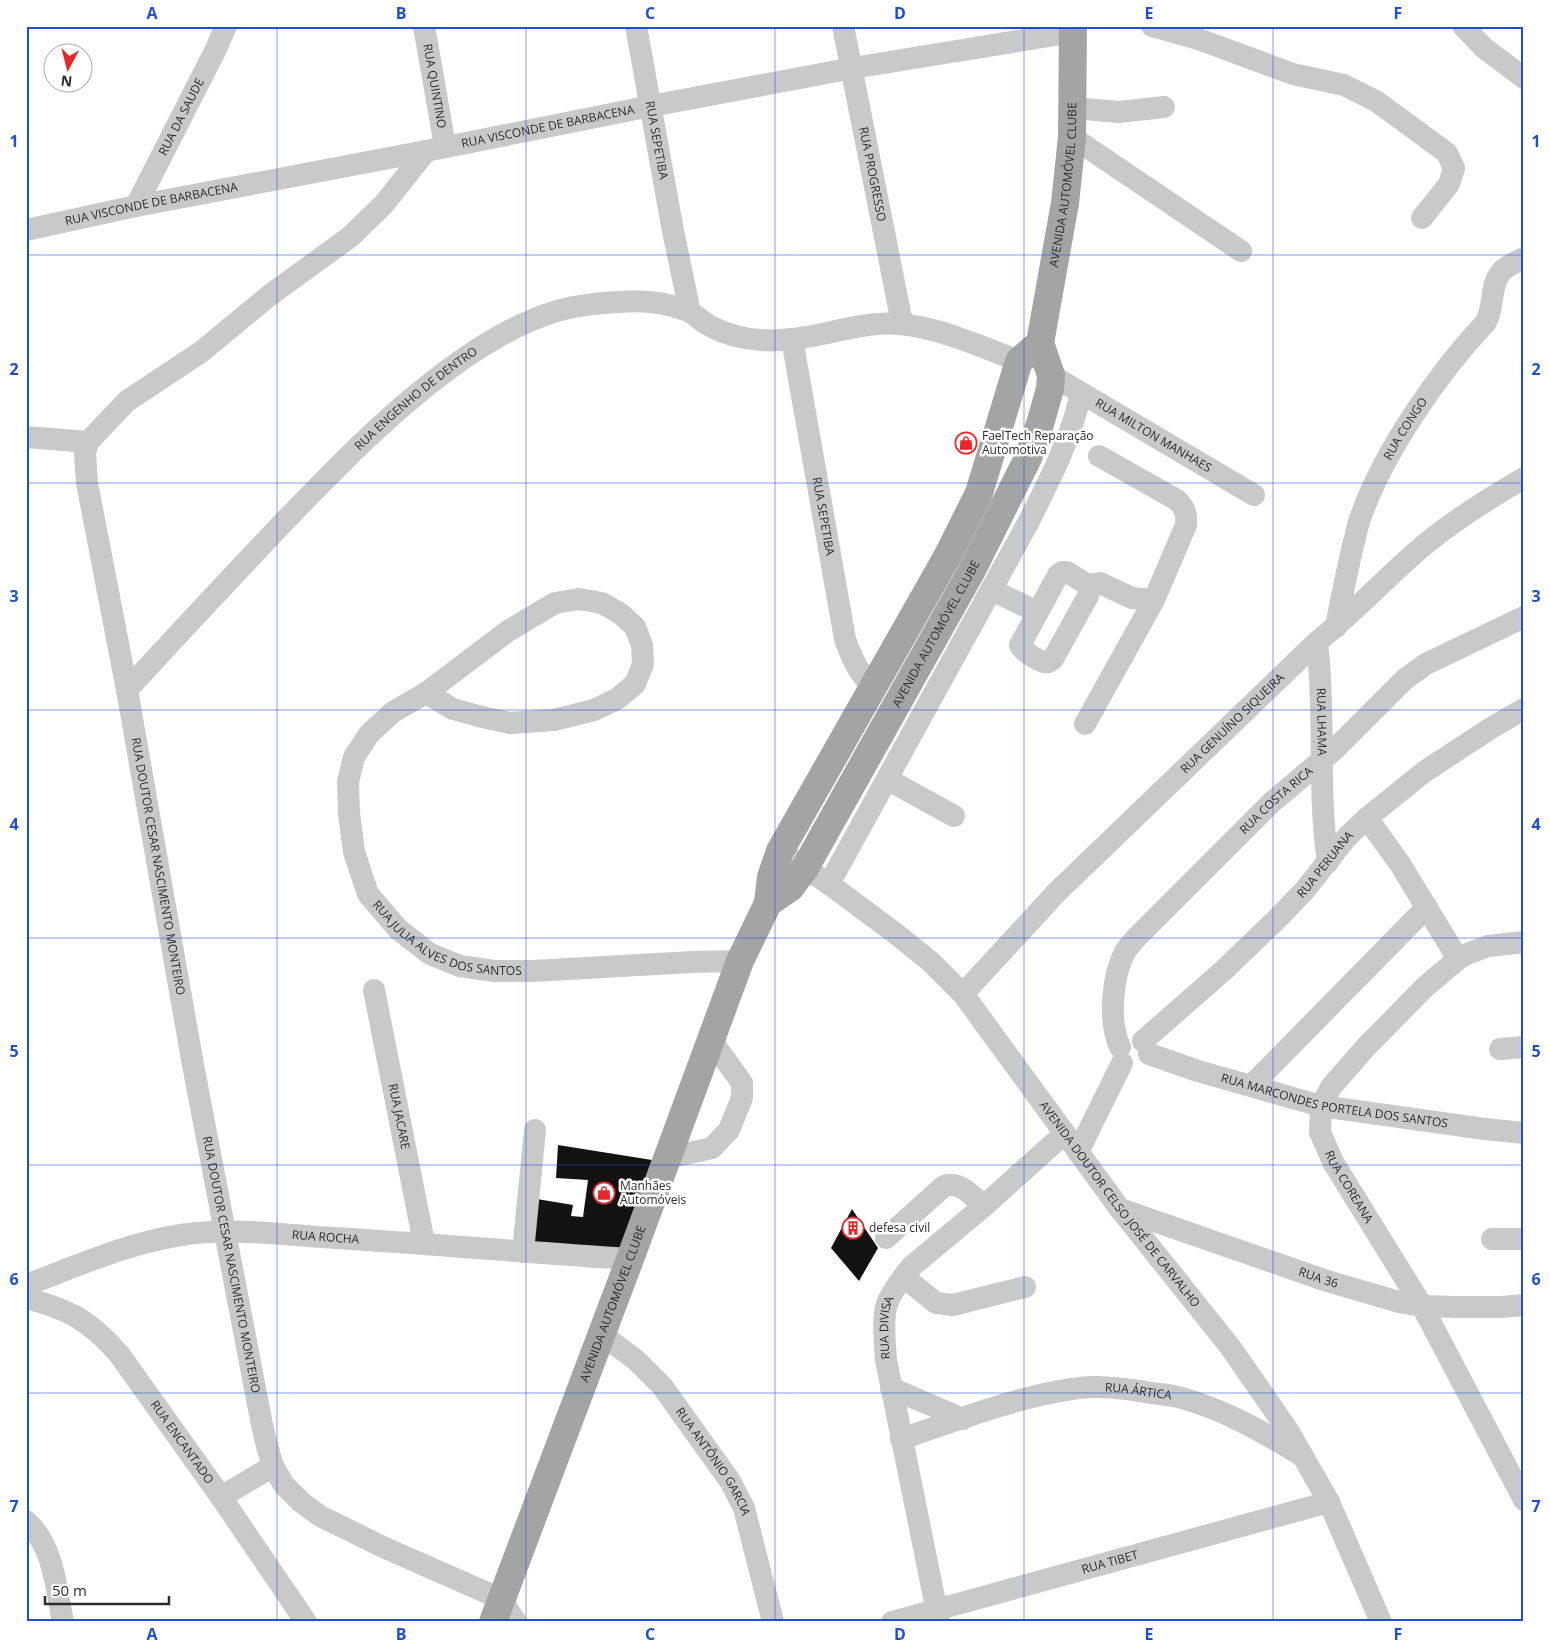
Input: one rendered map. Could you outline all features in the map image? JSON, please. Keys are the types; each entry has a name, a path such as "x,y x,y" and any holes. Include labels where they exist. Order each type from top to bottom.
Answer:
{"main road":[{"name":"AVENIDA AUTOMÓVEL CLUBE","path":"768,903 790,888 805,868 888,721 981,581 1028,458 1047,398 1051,375 1040,343 1066,203 1072,137 1072,108 1062,30"},
{"path":"1019,362 1040,343"},
{"name":"AVENIDA AUTOMÓVEL CLUBE","path":"497,1611 740,961 768,903 771,877 780,851 947,557 979,493 1019,362"},
{"path":"947,557 981,581"},
{"path":"873,687 884,702 888,721"}],"street":[{"name":"RUA DA SAUDE","path":"136,206 226,26"},
{"name":"RUA QUINTINO","path":"424,26 436,148"},
{"name":"RUA SEPETIBA","path":"636,26 673,231 690,312"},
{"name":"RUA PROGRESSO","path":"843,26 902,323"},
{"path":"1152,26 1198,39 1293,74 1344,86 1376,101 1447,153 1454,168 1449,184 1422,218"},
{"path":"1463,26 1484,48 1524,78"},
{"name":"RUA VISCONDE DE BARBACENA","path":"26,230 136,206 651,106 1062,30"},
{"path":"1072,108 1119,112 1164,107"},
{"path":"1072,137 1241,251"},
{"path":"26,437 88,442 127,401 201,352 270,295 350,237 384,204 436,148"},
{"name":"RUA CONGO","path":"1336,627 1360,517 1374,484 1398,440 1429,394 1486,322 1491,311 1498,276 1505,268 1524,258"},
{"name":"RUA ENGENHO DE DENTRO","path":"126,690 338,465 376,428 439,376 502,334 530,320 559,310 589,304 647,302 669,305 690,312 711,326 731,334 772,341 792,339"},
{"path":"792,339 877,324 902,323 945,334 1019,362"},
{"name":"RUA SEPETIBA","path":"792,339 845,639 855,667 873,687"},
{"name":"RUA MILTON MANHAES","path":"1051,375 1254,495"},
{"path":"829,884 887,779 981,581 1028,523 1057,463 1076,414 1081,393"},
{"name":"RUA DOUTOR CESAR NASCIMENTO MONTEIRO","path":"88,442 85,453 86,483 262,1425 273,1466 284,1485 301,1502 320,1516 383,1547 497,1611"},
{"path":"1085,724 1154,600 1186,525 1186,511 1177,500 1098,456"},
{"name":"RUA GENUÍNO SIQUEIRA","path":"963,994 1056,893 1317,642 1336,627 1417,551 1474,508 1524,478"},
{"path":"1088,584 1090,590 1088,596 1053,659 1049,662 1044,662 1022,650 1020,645 1058,575 1062,572 1067,572 1088,584 1100,583 1132,598 1154,600"},
{"path":"981,581 1037,612"},
{"name":"RUA JULIA ALVES DOS SANTOS","path":"426,693 453,709 510,723 554,720 594,710 617,699 635,684 643,664 642,645 635,627 621,614 602,604 579,600 555,603 508,631 426,693 393,712 369,734 354,757 348,782 348,813 354,852 368,894 398,929 430,954 460,966 494,971 533,972 692,962 740,961"},
{"name":"RUA COSTA RICA","path":"1121,1055 1114,1030 1113,1007 1115,987 1126,952 1136,938 1270,803 1322,760 1406,678 1426,664 1524,617"},
{"name":"RUA LHAMA","path":"1317,642 1321,685 1323,830 1328,862"},
{"name":"RUA PERUANA","path":"1146,1047 1304,891 1347,837 1367,818 1424,772 1490,728 1524,709"},
{"path":"887,779 954,816"},
{"path":"1367,818 1400,864 1458,958"},
{"name":"AVENIDA DOUTOR CELSO JOSÉ DE CARVALHO","path":"780,851 829,884 931,962 963,994 1120,1209 1231,1348 1289,1432 1329,1502 1382,1622"},
{"path":"1252,1085 1427,907"},
{"name":"RUA COREANA","path":"1524,942 1488,946 1458,958 1425,987 1366,1047 1331,1087 1321,1106 1320,1132 1333,1162 1422,1306 1524,1500"},
{"name":"RUA JACARE","path":"374,990 424,1243"},
{"path":"1078,1152 1121,1055 1122,1043 1130,1038 1139,1038 1146,1047"},
{"path":"667,1158 712,1148 729,1130 742,1098 742,1083 711,1040"},
{"name":"RUA MARCONDES PORTELA DOS SANTOS","path":"1146,1047 1198,1071 1321,1106 1524,1133"},
{"path":"1500,1049 1524,1047"},
{"path":"522,1252 536,1130"},
{"name":"RUA DIVISA","path":"938,1616 886,1360 884,1333 886,1304 911,1267 984,1206 1064,1134"},
{"path":"886,1238 944,1186 949,1184 961,1186 984,1206"},
{"name":"RUA 36","path":"1120,1209 1324,1280 1399,1302 1422,1306 1502,1307 1524,1305"},
{"name":"RUA ROCHA","path":"26,1285 147,1242 181,1235 226,1231 424,1243 630,1259"},
{"path":"1492,1239 1524,1239"},
{"path":"904,1277 936,1303 953,1305 1025,1287"},
{"name":"RUA ENCANTADO","path":"26,1298 70,1312 106,1338 221,1497 306,1622"},
{"name":"RUA ANTÔNIO GARCIA","path":"601,1334 636,1360 662,1386 730,1481 744,1508 772,1622"},
{"name":"RUA ÁRTICA","path":"901,1439 1019,1401 1054,1392 1074,1388 1112,1387 1180,1398 1222,1411 1250,1424 1304,1457"},
{"path":"891,1388 963,1419"},
{"path":"221,1497 273,1466"},
{"name":"RUA TIBET","path":"892,1622 938,1616 1329,1502"},
{"path":"26,1521 41,1538 52,1567 63,1622"},
{"path":"497,1611 516,1622"}],"building":[{"path":"558,1145 652,1160 621,1251 530,1243 537,1199 573,1205 571,1216 583,1217 588,1180 556,1178"},
{"name":"defesa civil","path":"852,1209 878,1248 859,1281 831,1248"}],"place":[{"name":"FaelTech Reparação Automotiva","path":"966,443"},
{"name":"Manhães Automóveis","path":"604,1193"},
{"name":"defesa civil","path":"853,1228"}]}
